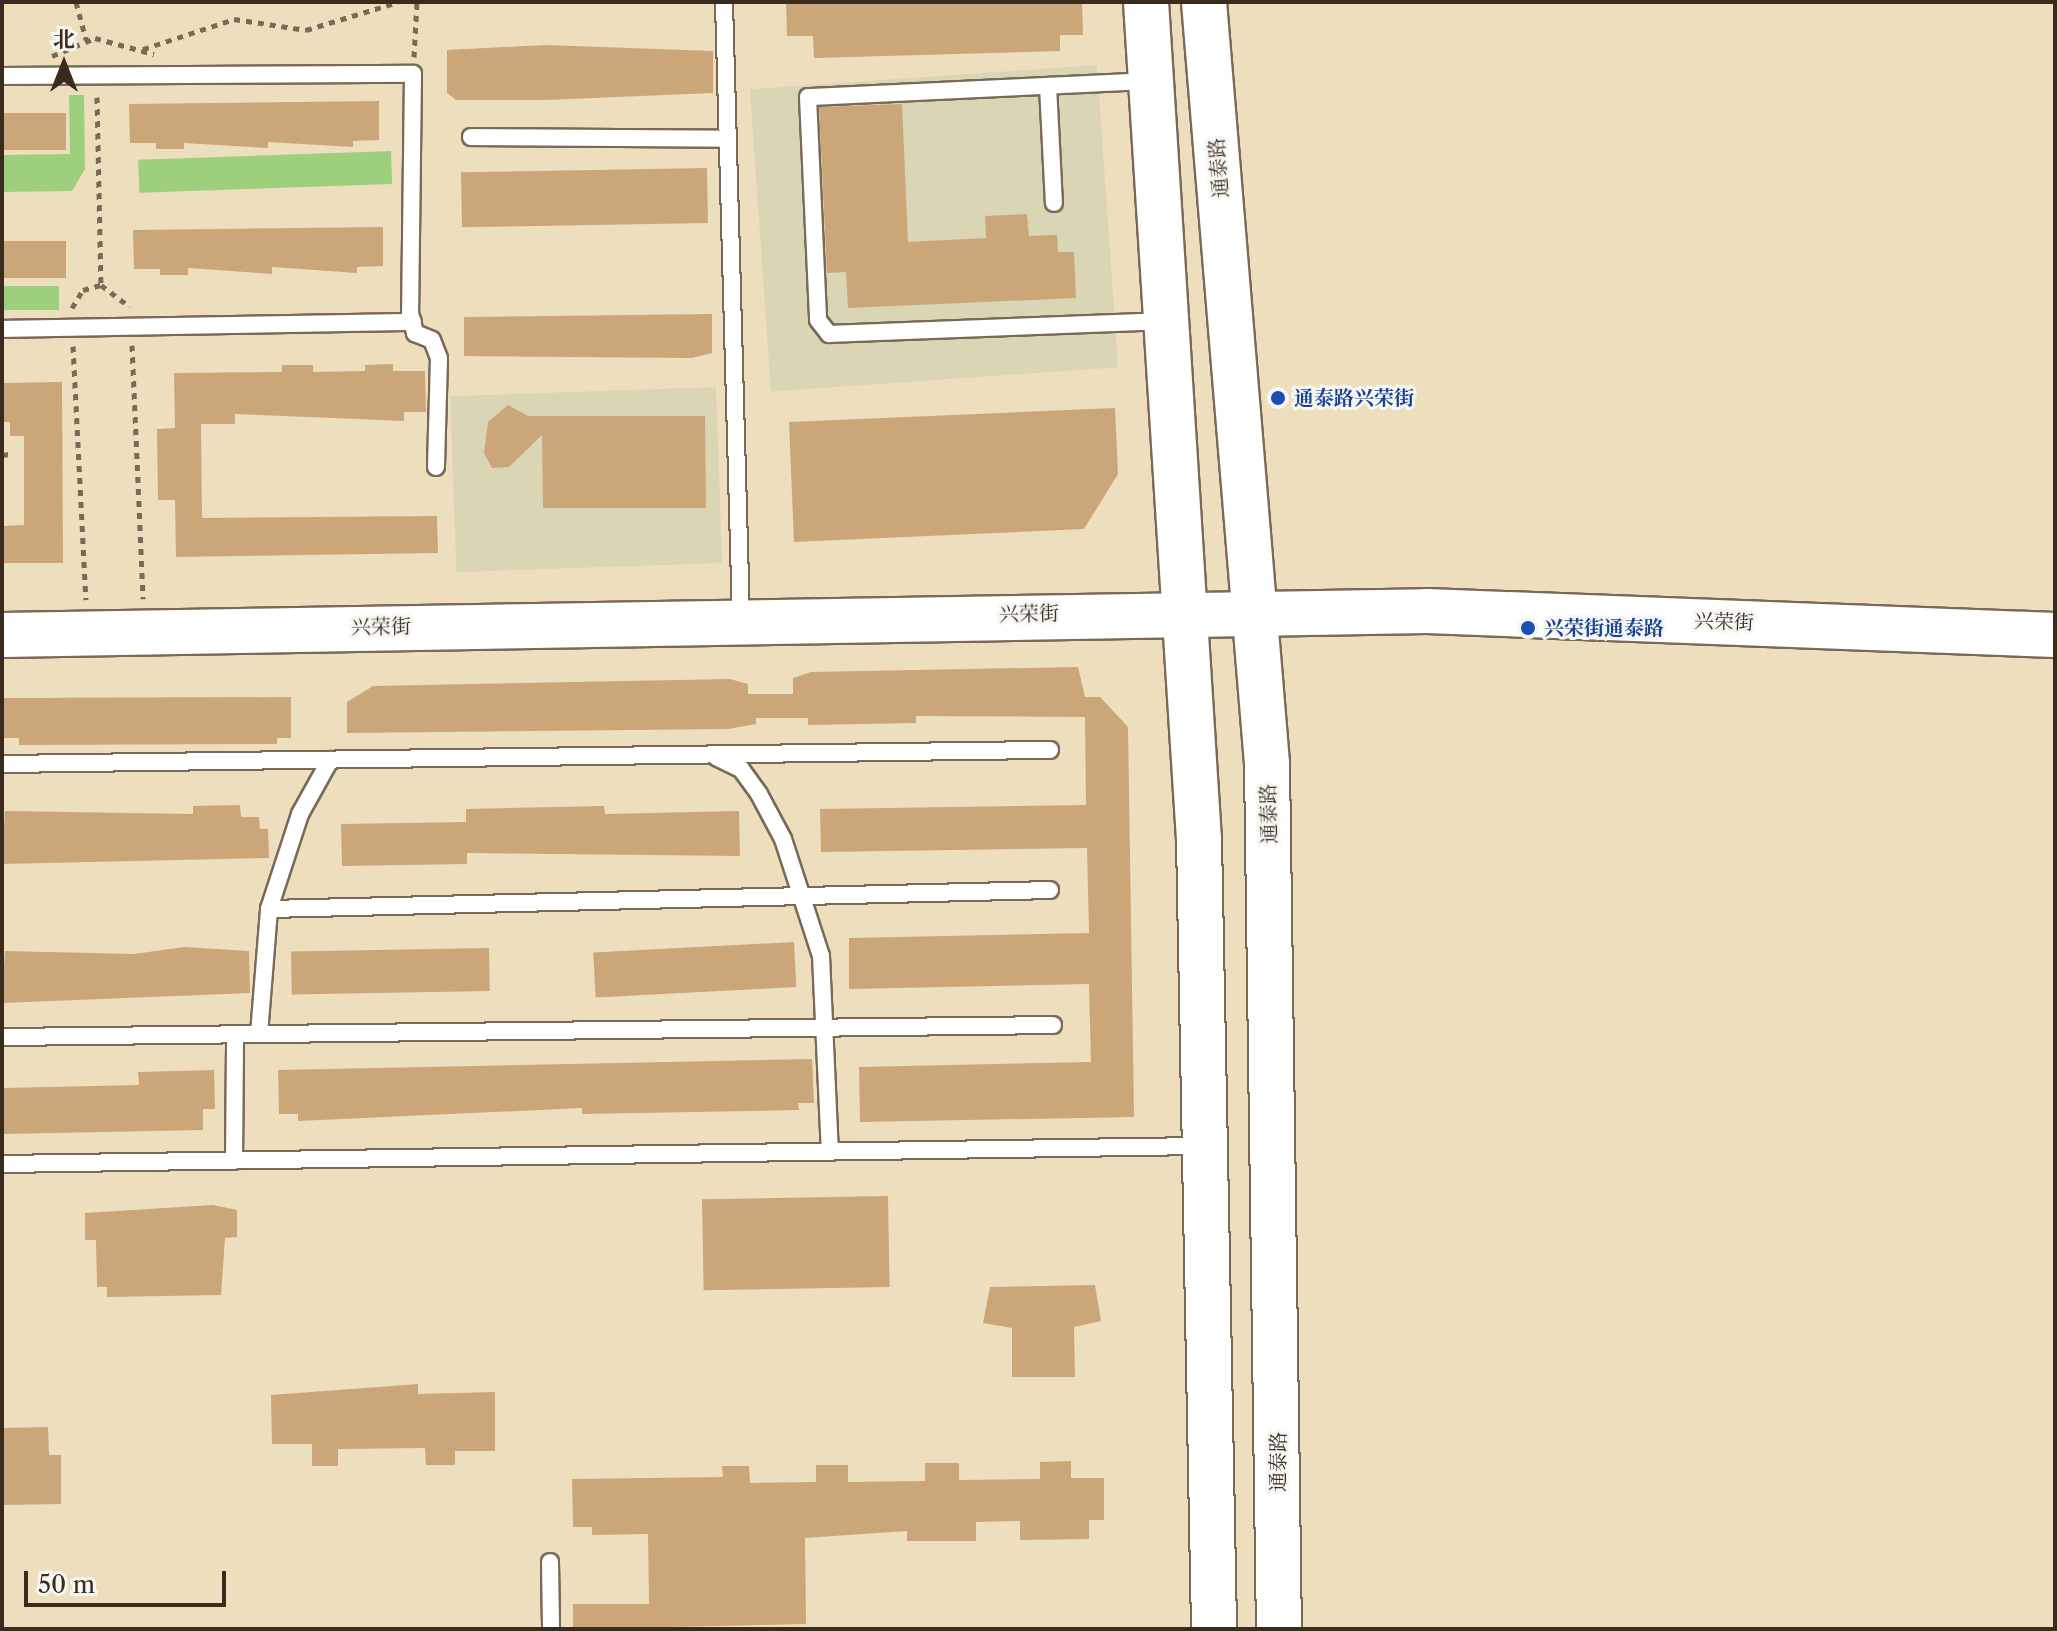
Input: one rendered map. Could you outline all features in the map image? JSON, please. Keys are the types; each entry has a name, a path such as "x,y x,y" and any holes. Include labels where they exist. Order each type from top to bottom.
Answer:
{"street":[{"path":"1146,2 1186,612 1208,1146 1214,1629"},
{"name":"通泰路","path":"1204,2 1255,611 1276,1028 1279,1629"},
{"name":"兴荣街","path":"2,635 1255,611 2055,635"}],"lane":[{"path":"724,2 741,620"},
{"path":"2,76 413,74 413,322 439,358 436,467"},
{"path":"1151,81 808,97 818,320 829,334 1168,321"},
{"path":"1048,86 1054,203"},
{"path":"471,137 728,139"},
{"path":"2,329 413,322"},
{"path":"2,764 1050,750"},
{"path":"711,755 741,769 759,794 802,896 821,956 829,1027 830,1152"},
{"path":"259,1034 269,909 300,814 330,760"},
{"path":"269,909 1050,890"},
{"path":"2,1037 1053,1025"},
{"path":"234,1161 235,1034"},
{"path":"2,1164 1208,1146"},
{"path":"550,1562 551,1629"}],"path":[{"path":"76,2 86,40"},
{"path":"37,76 53,53 86,40 143,49 234,19 306,30 398,2"},
{"path":"413,74 417,2"},
{"path":"143,49 178,75"},
{"path":"97,76 101,285"},
{"path":"87,633 72,328 83,290 101,285 121,294 131,327 144,632"},
{"path":"2,455 10,454"}],"shaded area":[{"path":"1097,65 1118,367 771,392 750,89"},
{"path":"716,387 722,563 456,572 450,396"}],"green space":[{"path":"69,95 84,95 85,169 72,191 2,192 2,155 70,154"},
{"path":"391,151 392,184 139,193 138,160"},
{"path":"2,286 59,286 59,310 2,310"}],"building":[{"path":"786,2 1082,2 1083,35 1060,35 1060,51 814,58 813,36 787,36"},
{"path":"546,45 713,51 713,93 545,100 456,100 447,93 447,50"},
{"path":"379,101 379,140 353,141 353,147 268,142 268,148 184,143 184,149 156,149 156,143 130,143 129,104"},
{"path":"902,104 908,242 986,238 985,216 1027,214 1029,236 1057,235 1058,252 1074,252 1076,298 848,308 846,272 827,273 819,107"},
{"path":"2,113 66,113 66,150 2,150"},
{"path":"707,168 708,223 462,227 461,172"},
{"path":"383,227 383,266 357,267 357,273 272,267 272,274 188,268 188,275 160,275 160,269 134,269 133,230"},
{"path":"2,241 66,241 66,278 2,278"},
{"path":"712,314 712,353 692,358 464,356 464,317"},
{"path":"393,364 393,371 425,371 426,412 404,412 404,421 235,414 235,424 201,424 202,518 437,516 438,553 176,557 175,500 158,500 157,429 175,428 174,373 282,372 282,365 313,365 313,372 365,371 365,365"},
{"path":"62,382 63,563 2,563 2,526 24,525 24,436 10,436 10,422 2,422 2,383"},
{"path":"508,405 528,416 705,416 706,508 543,508 542,435 509,467 492,468 484,453 488,422"},
{"path":"1115,408 1118,474 1084,529 794,542 789,422"},
{"path":"1078,667 1085,697 1100,697 1128,727 1134,1117 860,1122 859,1067 1091,1062 1089,984 849,989 849,938 1089,933 1087,848 821,852 820,809 1086,805 1085,717 916,716 916,723 808,725 808,718 756,718 756,724 728,729 347,733 347,702 373,686 730,679 748,684 748,694 793,694 793,678 811,672"},
{"path":"291,697 291,738 277,738 277,744 19,745 19,738 3,738 3,698"},
{"path":"240,805 241,817 259,817 260,829 268,829 269,858 2,864 5,811 193,814 193,806"},
{"path":"604,806 605,814 739,811 740,856 467,853 467,864 342,866 341,824 466,822 466,809"},
{"path":"794,942 796,987 596,997 593,953"},
{"path":"184,947 249,951 250,993 2,1003 5,951 134,954"},
{"path":"489,948 490,991 292,994 291,951"},
{"path":"812,1059 814,1103 798,1103 799,1110 582,1114 582,1108 298,1121 298,1114 279,1114 278,1070"},
{"path":"214,1070 215,1109 203,1109 203,1130 2,1134 2,1088 139,1085 138,1072"},
{"path":"888,1196 890,1287 704,1290 702,1199"},
{"path":"213,1205 237,1210 237,1237 225,1238 221,1295 107,1297 107,1287 97,1287 96,1240 85,1240 85,1213"},
{"path":"1095,1285 1101,1321 1074,1327 1075,1377 1012,1377 1012,1328 983,1323 990,1287"},
{"path":"418,1384 418,1394 495,1392 495,1451 455,1451 455,1465 426,1465 425,1448 338,1449 338,1466 312,1466 312,1444 272,1444 271,1395"},
{"path":"48,1427 49,1455 61,1455 61,1504 2,1505 2,1428"},
{"path":"1071,1461 1071,1478 1104,1478 1104,1520 1089,1520 1089,1539 1020,1540 1020,1521 976,1522 976,1541 907,1541 907,1531 805,1538 806,1624 573,1629 573,1604 649,1604 648,1534 592,1535 592,1527 573,1527 572,1479 723,1477 722,1466 749,1466 750,1483 816,1482 816,1465 848,1465 848,1482 925,1481 925,1463 959,1463 959,1480 1040,1479 1040,1462"}],"place":[{"name":"通泰路兴荣街","path":"1278,398"},
{"name":"兴荣街通泰路","path":"1528,628"}]}
